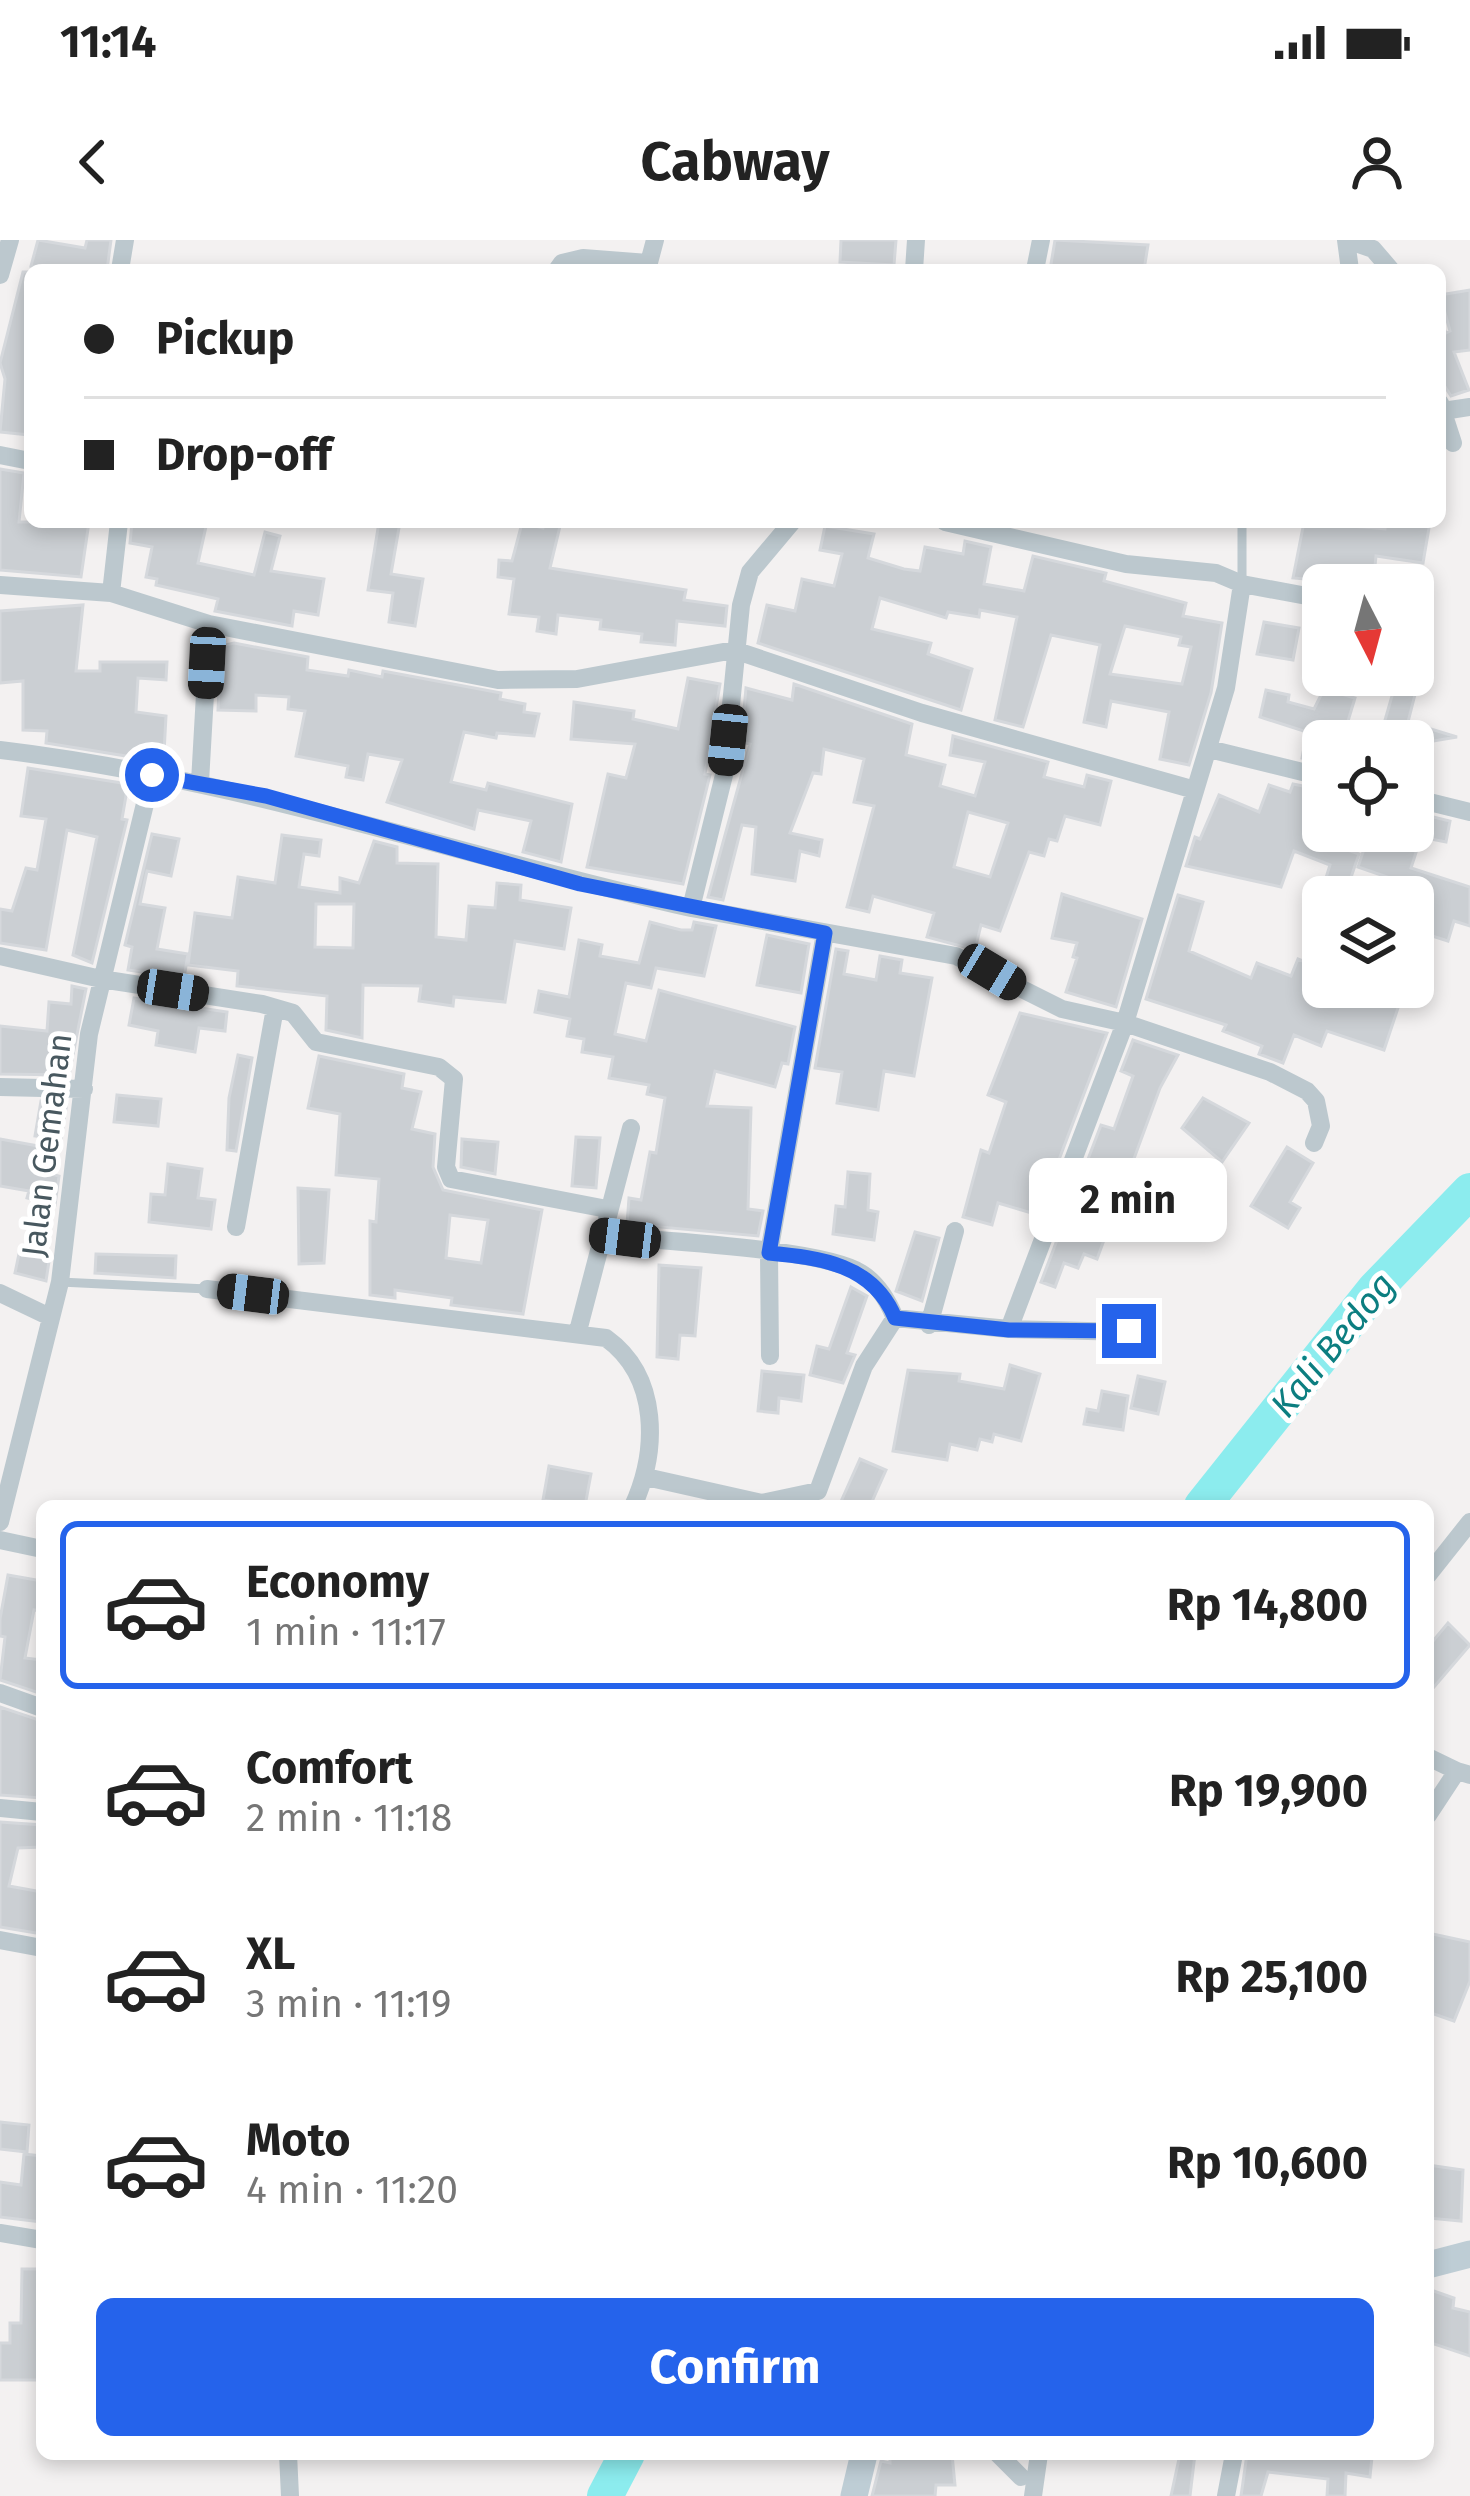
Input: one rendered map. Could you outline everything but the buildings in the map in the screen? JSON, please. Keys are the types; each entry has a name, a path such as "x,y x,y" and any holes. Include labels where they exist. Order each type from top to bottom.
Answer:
{"main road":[{"path":"1434,2264 1467,2257"},
{"path":"854,2496 863,2460"}],"street":[{"path":"0,275 10,240"},
{"path":"1347,240 1373,248 1386,264"},
{"path":"561,264 583,258 626,264"},
{"path":"1446,423 1453,443"},
{"path":"111,592 118,528"},
{"path":"692,908 724,775 734,650 750,572 786,528"},
{"path":"971,528 1126,564 1216,573 1242,584 1302,595"},
{"path":"1009,1330 1125,1023 1209,749 1230,668 1242,584"},
{"path":"0,585 111,592 208,624 499,680 577,679 734,650 922,713 1195,790"},
{"path":"200,782 208,624"},
{"path":"1209,749 1302,772"},
{"path":"0,750 200,782 692,908 956,956 1062,1010 1125,1023 1270,1072 1307,1091 1321,1114 1314,1143"},
{"name":"Jalan Gemahan","path":"0,1522 60,1282 101,980 152,775"},
{"path":"1434,804 1470,812"},
{"path":"770,1356 769,1253 825,933"},
{"path":"0,956 101,980 275,1008 293,1013 316,1042 450,1072 446,1167 451,1179 607,1209"},
{"path":"236,1227 275,1008"},
{"path":"0,1087 84,1089"},
{"path":"578,1331 631,1128"},
{"path":"929,1324 955,1232"},
{"path":"601,1234 814,1257 861,1273 887,1300 895,1318"},
{"path":"207,1288 606,1338 634,1370 650,1426 646,1478 637,1500"},
{"path":"0,1293 50,1317"},
{"path":"895,1318 1009,1330 1129,1331"},
{"path":"779,1500 818,1491 864,1366 895,1318"},
{"path":"646,1478 744,1500"},
{"path":"1434,1567 1470,1522"},
{"path":"0,1540 36,1548"},
{"path":"0,1694 36,1706"},
{"path":"1434,1760 1464,1773 1434,1808"},
{"path":"0,1808 36,1811"},
{"path":"0,1940 36,1947"},
{"path":"0,2233 36,2239"},
{"path":"288,2460 290,2496"},
{"path":"1004,2460 1021,2476"},
{"path":"1033,2496 1038,2460"},
{"path":"1226,2496 1233,2460"}],"lane":[{"path":"1242,528 1242,584"},
{"path":"60,1282 207,1288"}],"waterway":[{"name":"Kali Bedog","path":"1207,1500 1375,1289 1470,1191"},
{"name":"Kali Bedog","path":"605,2496 624,2460"}],"route":[{"path":"152,775 266,796 458,846 580,884 825,933 769,1253 814,1257 861,1273 887,1300 895,1318 1009,1330 1129,1331"}]}
